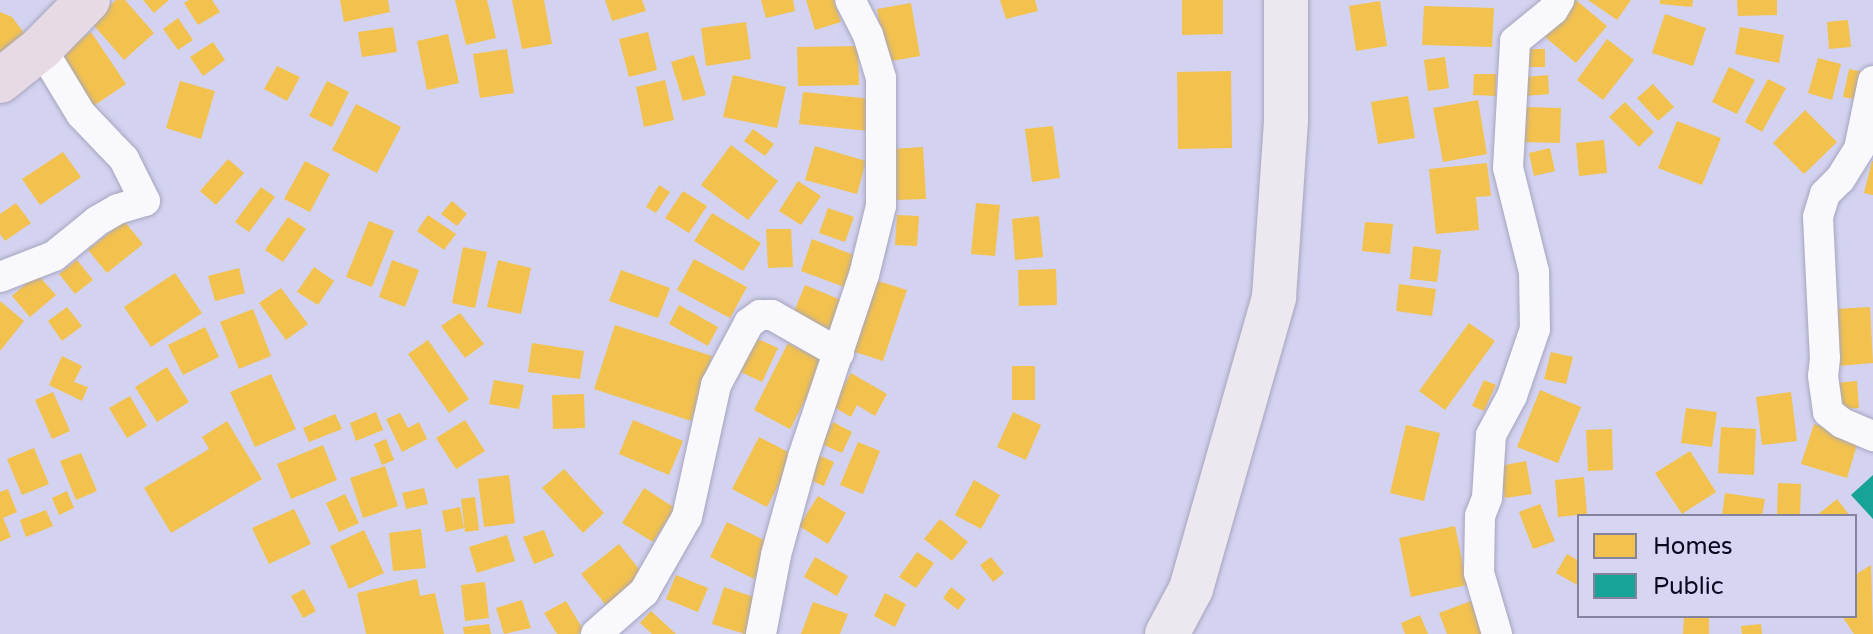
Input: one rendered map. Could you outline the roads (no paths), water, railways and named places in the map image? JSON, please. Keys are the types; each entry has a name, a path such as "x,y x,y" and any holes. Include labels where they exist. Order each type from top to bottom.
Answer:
{"highway":[{"path":"0,81 41,48 88,0"}],"main road":[{"path":"1167,634 1191,589 1274,297 1286,119 1286,0"}],"street":[{"path":"761,634 776,555 803,457 839,353 881,206 881,78 868,35 850,0"},
{"path":"1497,634 1479,573 1480,516 1487,498 1491,435 1512,396 1535,329 1534,272 1508,168 1515,41 1553,10 1559,0"},
{"path":"0,277 54,256 97,221 145,201 124,159 81,114 41,48"},
{"path":"1873,81 1859,149 1840,179 1825,194 1818,217 1825,358 1823,376 1828,412 1842,423 1873,436"},
{"path":"596,634 644,592 687,517 716,385 749,323 760,315 772,315 839,353"}]}
